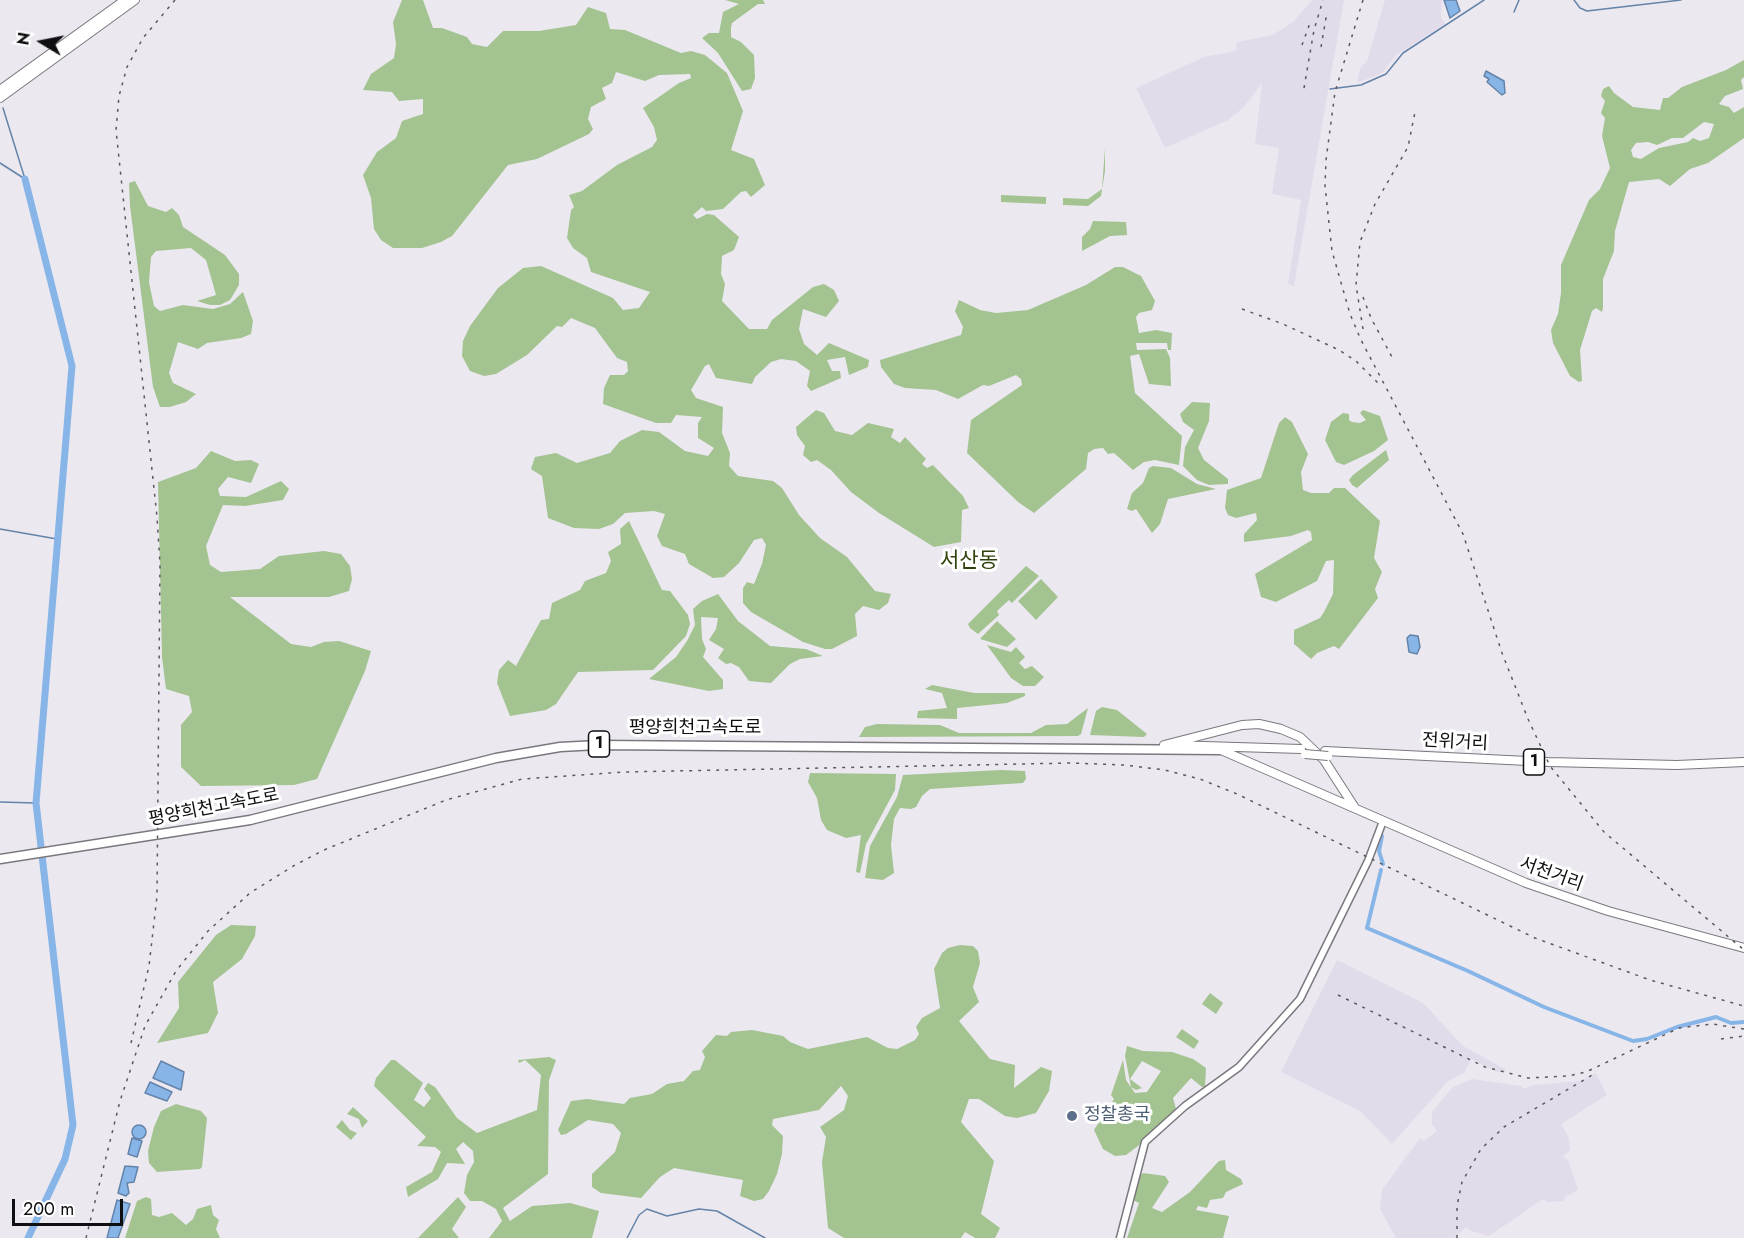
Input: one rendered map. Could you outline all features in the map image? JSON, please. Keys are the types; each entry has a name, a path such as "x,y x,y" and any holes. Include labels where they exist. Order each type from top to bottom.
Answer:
{"highway":[{"name":"평양희천고속도로","path":"0,858 249,818 519,751 579,744 1164,745"},
{"name":"평양희천고속도로","path":"46,851 249,820 463,766 560,747 598,745 1221,750"}],"main road":[{"path":"0,90 125,0"},
{"path":"0,98 135,0"},
{"path":"1164,745 1242,724 1258,724 1281,729 1300,737 1324,760 1355,808"},
{"name":"전위거리","path":"1164,745 1651,770 1744,768"},
{"name":"전위거리","path":"1221,750 1303,752"},
{"name":"서천거리","path":"1221,750 1526,883 1574,901 1744,948"},
{"name":"전위거리","path":"1326,754 1557,763 1677,765 1744,762"}],"street":[{"path":"1120,1238 1145,1142 1185,1106 1239,1067 1300,999 1369,858 1383,820"}],"shaded area":[{"path":"1312,0 1344,0 1294,286 1288,284 1301,200 1272,194 1279,148 1255,144 1262,83 1243,108 1228,120 1165,148 1136,88 1204,57 1236,51 1237,42 1273,35 1294,21"},
{"path":"1385,0 1442,0 1441,17 1445,24 1396,55 1381,74 1359,82 1357,80 1361,67 1367,61"},
{"path":"1337,960 1423,1003 1463,1046 1505,1069 1505,1072 1497,1072 1471,1059 1464,1073 1448,1081 1392,1144 1360,1111 1281,1072"},
{"path":"1596,1073 1607,1095 1561,1124 1569,1138 1570,1150 1563,1157 1568,1160 1578,1190 1565,1197 1564,1201 1547,1202 1543,1199 1489,1236 1471,1231 1466,1227 1454,1238 1396,1238 1380,1209 1382,1190 1420,1138 1424,1141 1437,1131 1432,1124 1432,1112 1453,1087 1472,1079 1521,1086 1524,1089 1533,1085 1580,1081"}],"green space":[{"path":"402,0 423,0 433,28 442,28 467,37 472,44 487,47 503,31 539,31 576,25 588,7 606,13 610,29 625,30 681,53 691,51 705,55 727,73 743,111 731,150 754,159 765,185 751,197 746,191 741,192 723,209 706,211 702,207 693,215 697,219 707,214 714,215 739,237 734,250 722,256 721,274 725,284 722,301 749,329 767,329 772,320 813,287 824,284 834,290 839,301 826,317 803,309 799,329 804,344 817,355 829,343 869,360 868,367 849,375 845,357 827,360 832,371 840,371 841,378 811,391 807,386 810,371 796,361 781,359 771,362 755,377 752,384 716,378 709,364 705,366 691,390 696,398 723,407 722,433 730,453 729,466 738,476 773,481 782,488 799,515 820,538 847,557 875,591 891,594 888,603 879,610 863,606 855,614 857,636 832,649 825,649 803,642 751,612 743,603 743,588 747,582 754,584 762,564 766,545 762,538 754,540 739,563 724,577 713,578 689,564 685,554 662,546 657,536 665,514 654,511 625,513 613,524 599,529 574,528 548,518 542,476 531,469 535,457 556,453 577,463 610,453 620,441 642,430 659,432 685,451 708,456 714,448 698,438 698,423 702,417 676,415 671,423 656,423 603,404 604,388 610,375 624,375 628,371 627,362 617,358 595,328 571,318 562,327 557,326 527,355 496,374 484,376 470,371 462,356 463,341 470,326 498,288 523,268 541,266 613,298 623,310 639,308 650,292 591,272 587,258 573,248 567,238 571,210 574,207 569,195 582,191 617,165 652,147 657,140 654,127 643,108 679,83 691,78 690,74 659,75 645,81 616,72 612,83 602,88 606,99 591,107 588,119 593,129 589,134 537,159 508,165 452,236 422,248 393,248 381,240 374,229 371,198 363,175 377,152 396,138 402,121 423,114 423,99 399,101 392,92 363,90 371,74 394,58 396,44 393,22"},
{"path":"725,0 763,0 765,4 758,4 732,23 731,28 731,37 741,42 754,55 755,78 751,89 742,91 718,53 702,38 709,33 719,33 723,12 739,4"},
{"path":"1744,60 1744,77 1741,80 1743,89 1725,96 1719,104 1729,107 1734,113 1744,107 1744,138 1708,163 1690,169 1670,186 1659,179 1629,182 1615,231 1614,251 1603,279 1602,312 1596,308 1592,311 1580,350 1582,381 1579,382 1570,376 1553,343 1551,330 1558,314 1561,265 1589,200 1600,189 1610,168 1602,136 1605,118 1601,113 1605,101 1601,96 1603,89 1609,86 1614,93 1633,107 1660,110 1663,98 1668,98 1682,87 1726,70","holes":["1704,122 1714,124 1709,138 1700,141 1693,138 1688,142 1659,148 1641,159 1633,157 1631,150 1636,143 1648,142 1657,145 1672,138 1683,138"]},
{"path":"1105,148 1105,171 1101,196 1088,206 1063,205 1063,198 1088,199 1102,189"},
{"path":"135,181 148,206 166,212 172,208 179,215 183,227 225,255 239,274 239,285 230,300 220,305 210,305 197,301 216,295 206,260 191,248 156,251 151,257 149,282 154,306 160,311 183,305 213,309 230,304 243,292 253,321 251,334 241,338 207,343 198,349 178,342 169,373 173,383 196,394 186,402 170,407 160,407 153,387 130,206 129,183"},
{"path":"1001,195 1046,197 1046,204 1001,202"},
{"path":"1093,221 1126,222 1127,235 1110,236 1082,251 1082,237 1090,229"},
{"path":"1115,267 1123,267 1141,276 1155,301 1152,310 1139,313 1136,317 1139,333 1156,330 1172,333 1171,350 1168,350 1167,343 1136,343 1137,350 1166,349 1170,358 1171,386 1149,384 1139,354 1130,356 1135,393 1182,436 1179,465 1155,460 1144,462 1133,470 1114,453 1108,454 1103,448 1094,449 1088,453 1086,469 1034,513 1018,502 967,453 971,420 1022,385 1021,379 1016,375 989,386 983,385 958,399 936,390 905,388 894,384 881,367 880,360 961,335 963,327 955,311 959,300 980,310 996,313 1028,310 1086,285"},
{"path":"1192,402 1210,403 1209,421 1198,448 1204,460 1228,479 1228,484 1209,485 1197,480 1183,466 1185,447 1194,430 1183,422 1180,414"},
{"path":"816,410 824,413 835,431 852,435 868,423 894,429 891,437 900,443 905,437 926,459 922,464 927,468 933,465 963,496 969,508 962,510 961,542 934,547 879,513 851,492 831,470 817,460 811,462 803,455 805,446 797,435 796,427"},
{"path":"1363,410 1380,416 1388,440 1374,451 1344,465 1336,462 1325,440 1331,422 1343,413 1349,414 1349,420 1352,422 1360,423 1366,420 1360,413"},
{"path":"1285,417 1292,422 1308,454 1301,472 1303,490 1311,493 1329,493 1334,488 1345,488 1380,521 1374,558 1382,572 1375,589 1378,598 1339,649 1334,646 1317,653 1311,659 1294,644 1294,630 1320,618 1324,612 1333,594 1334,560 1326,561 1317,581 1276,602 1261,597 1255,574 1312,540 1311,532 1308,530 1291,536 1244,542 1244,534 1257,520 1256,513 1236,518 1228,515 1225,508 1227,490 1261,478 1279,423"},
{"path":"1386,450 1389,460 1357,488 1352,485 1349,480 1353,475"},
{"path":"211,451 235,461 251,460 259,464 251,483 228,477 218,489 220,496 246,497 281,481 289,489 283,500 245,506 223,505 206,546 210,565 221,572 260,569 279,556 324,551 341,554 350,566 352,579 349,591 329,597 230,597 291,644 311,647 324,642 339,641 371,651 365,671 317,779 294,785 201,786 181,767 181,725 192,712 189,696 166,689 162,657 158,482 196,468"},
{"path":"1153,466 1171,468 1197,484 1216,489 1168,499 1160,524 1152,533 1136,509 1132,511 1127,509 1132,493 1143,483 1149,468"},
{"path":"629,521 662,590 670,591 688,615 690,624 686,636 653,670 578,672 556,704 546,710 510,716 497,683 499,670 508,660 516,666 541,620 549,619 552,603 580,590 585,581 606,573 611,561 608,552 621,544 620,529"},
{"path":"1026,566 1039,576 1012,603 1009,600 997,611 999,615 978,634 970,628 968,624"},
{"path":"1041,579 1058,597 1036,620 1018,601"},
{"path":"718,594 738,621 770,646 806,649 823,656 800,659 790,664 771,683 749,681 739,667 731,663 726,664 718,658 724,649 709,640 716,629 718,618 701,617 702,639 706,649 703,657 723,680 723,689 709,691 649,679 676,657 687,641 695,625 693,609 702,601"},
{"path":"997,621 1016,639 1007,647 980,639"},
{"path":"987,645 1011,652 1016,647 1025,657 1019,663 1025,669 1032,666 1044,677 1035,686 1023,686 1011,678"},
{"path":"932,685 974,693 1025,693 1025,696 1007,703 957,708 957,719 917,718 918,711 947,708 942,693 925,689"},
{"path":"1102,707 1117,710 1147,734 1144,737 1090,735 1096,711"},
{"path":"1088,708 1081,734 1078,736 859,737 865,727 877,724 940,725 959,733 1031,733 1046,725 1067,724"},
{"path":"1025,771 1026,779 1023,783 930,789 922,796 916,807 900,808 894,819 891,845 894,873 883,880 865,878 870,846 897,797 903,775"},
{"path":"810,773 896,774 895,790 866,844 860,873 856,872 861,835 846,838 827,830 821,820 817,798 808,782"},
{"path":"231,925 256,926 255,936 242,959 213,982 218,1013 208,1033 157,1043 179,1008 178,982 216,935"},
{"path":"960,945 973,946 978,951 980,963 973,987 979,1002 959,1021 990,1059 1015,1065 1014,1088 1041,1067 1052,1071 1049,1091 1036,1113 1017,1118 1005,1116 979,1099 969,1099 961,1122 994,1161 981,1214 1000,1228 995,1238 975,1238 965,1232 961,1238 844,1238 828,1228 822,1162 826,1137 820,1127 844,1110 848,1096 841,1086 819,1110 773,1119 772,1125 783,1136 782,1154 777,1174 769,1191 763,1199 754,1201 740,1196 743,1180 674,1168 660,1177 641,1198 601,1193 592,1187 592,1174 615,1152 621,1133 613,1124 588,1120 566,1134 561,1135 558,1130 571,1101 587,1099 624,1104 630,1098 652,1094 667,1084 684,1081 693,1071 700,1070 705,1057 702,1051 716,1035 727,1036 731,1032 752,1030 783,1036 790,1042 808,1049 867,1037 888,1048 897,1049 915,1040 919,1034 916,1027 922,1018 940,1008 934,969 942,953 948,948"},
{"path":"1210,993 1223,1003 1216,1014 1202,1004"},
{"path":"1182,1029 1199,1041 1194,1049 1176,1037"},
{"path":"1127,1046 1143,1051 1172,1052 1193,1059 1206,1068 1205,1087 1191,1078 1173,1098 1176,1109 1138,1146 1126,1155 1115,1156 1103,1149 1094,1130 1114,1099 1111,1095 1123,1060 1126,1080 1135,1093 1147,1092 1161,1071 1142,1061 1130,1079 1142,1088 1136,1090 1131,1087 1125,1056"},
{"path":"549,1057 556,1060 549,1080 548,1174 503,1208 510,1221 532,1206 570,1203 599,1211 592,1238 489,1238 502,1221 496,1209 482,1201 470,1201 464,1193 467,1175 474,1162 473,1151 463,1142 456,1149 465,1164 447,1163 438,1179 408,1197 406,1187 432,1172 441,1152 435,1147 417,1146 426,1137 374,1086 376,1078 391,1060 395,1060 423,1083 414,1100 424,1107 431,1098 424,1089 428,1083 435,1087 457,1118 477,1133 537,1110 541,1075 525,1060 519,1063 518,1060"},
{"path":"176,1104 201,1111 207,1118 202,1167 157,1172 149,1163 148,1151 154,1127 161,1111"},
{"path":"353,1107 368,1121 362,1128 359,1119 347,1114"},
{"path":"342,1120 350,1130 357,1133 351,1140 336,1127"},
{"path":"1225,1160 1226,1170 1241,1179 1243,1184 1226,1192 1223,1198 1210,1200 1207,1208 1198,1206 1196,1210 1229,1216 1223,1238 1127,1238 1139,1203 1133,1200 1137,1178 1143,1173 1165,1176 1169,1182 1152,1208 1162,1212 1190,1192 1219,1161"},
{"path":"146,1197 151,1199 152,1215 159,1217 172,1213 186,1225 193,1219 197,1209 211,1205 213,1215 219,1220 216,1229 220,1238 125,1238 137,1201"},
{"path":"458,1197 466,1207 452,1229 459,1238 418,1238"}],"water":[{"path":"1444,0 1456,0 1460,11 1450,18"},
{"path":"1486,71 1504,81 1505,93 1502,95 1487,82 1489,79 1484,76"},
{"path":"1410,635 1418,636 1420,647 1417,654 1409,652 1407,638"},
{"path":"161,1061 184,1072 181,1090 153,1078"},
{"path":"150,1082 172,1092 167,1101 145,1093"},
{"path":"139,1125 144,1127 146,1132 144,1137 139,1139 134,1137 132,1132 134,1127"},
{"path":"132,1138 142,1141 137,1157 128,1154"},
{"path":"125,1166 138,1167 134,1182 127,1183 129,1193 126,1196 118,1193"},
{"path":"117,1200 130,1204 118,1238 107,1238"}],"waterway":[{"path":"1330,89 1361,85 1386,74 1403,53 1484,0"},
{"path":"1514,12 1519,0"},
{"path":"1574,0 1580,8 1587,11 1681,0"},
{"path":"3,108 25,179"},
{"path":"0,163 25,179"},
{"path":"25,179 72,366 36,803 73,1125 65,1159 28,1238"},
{"path":"0,529 57,539"},
{"path":"0,802 36,803"},
{"path":"1382,836 1379,851 1383,864"},
{"path":"1381,870 1367,928 1468,971 1544,1007 1633,1041 1647,1039 1677,1027 1716,1017 1731,1023 1744,1022"},
{"path":"627,1238 639,1215 647,1209 667,1216 699,1209 717,1211 765,1238"}],"railway":[{"path":"131,1043 149,966 157,896 160,564 116,130 119,96 127,67 143,38 175,0"},
{"path":"1304,88 1314,30 1323,0"},
{"path":"1363,0 1335,92 1326,160 1325,186 1332,251 1350,314 1361,340 1463,534 1502,653 1528,719 1550,766 1604,832 1744,950"},
{"path":"1321,47 1327,12"},
{"path":"1302,45 1310,23"},
{"path":"1363,329 1356,285 1360,242 1375,204 1408,147 1415,112"},
{"path":"1363,297 1371,318 1392,357"},
{"path":"1242,309 1283,324 1339,350 1356,361 1379,384"},
{"path":"86,1238 120,1101 145,1026 176,971 208,931 250,893 324,850 446,800 522,779 624,772 1071,763 1124,765 1165,770 1200,779 1237,794 1535,938 1650,980 1744,1006"},
{"path":"1338,995 1485,1067 1528,1078 1568,1076 1586,1072 1679,1028 1712,1024 1744,1029"},
{"path":"1721,1039 1744,1036"},
{"path":"1457,1238 1457,1206 1462,1182 1481,1149 1504,1127 1594,1074"}],"place":[{"name":"정찰총국","path":"1072,1116"}],"district":[{"name":"서산동","path":"969,562"}]}
